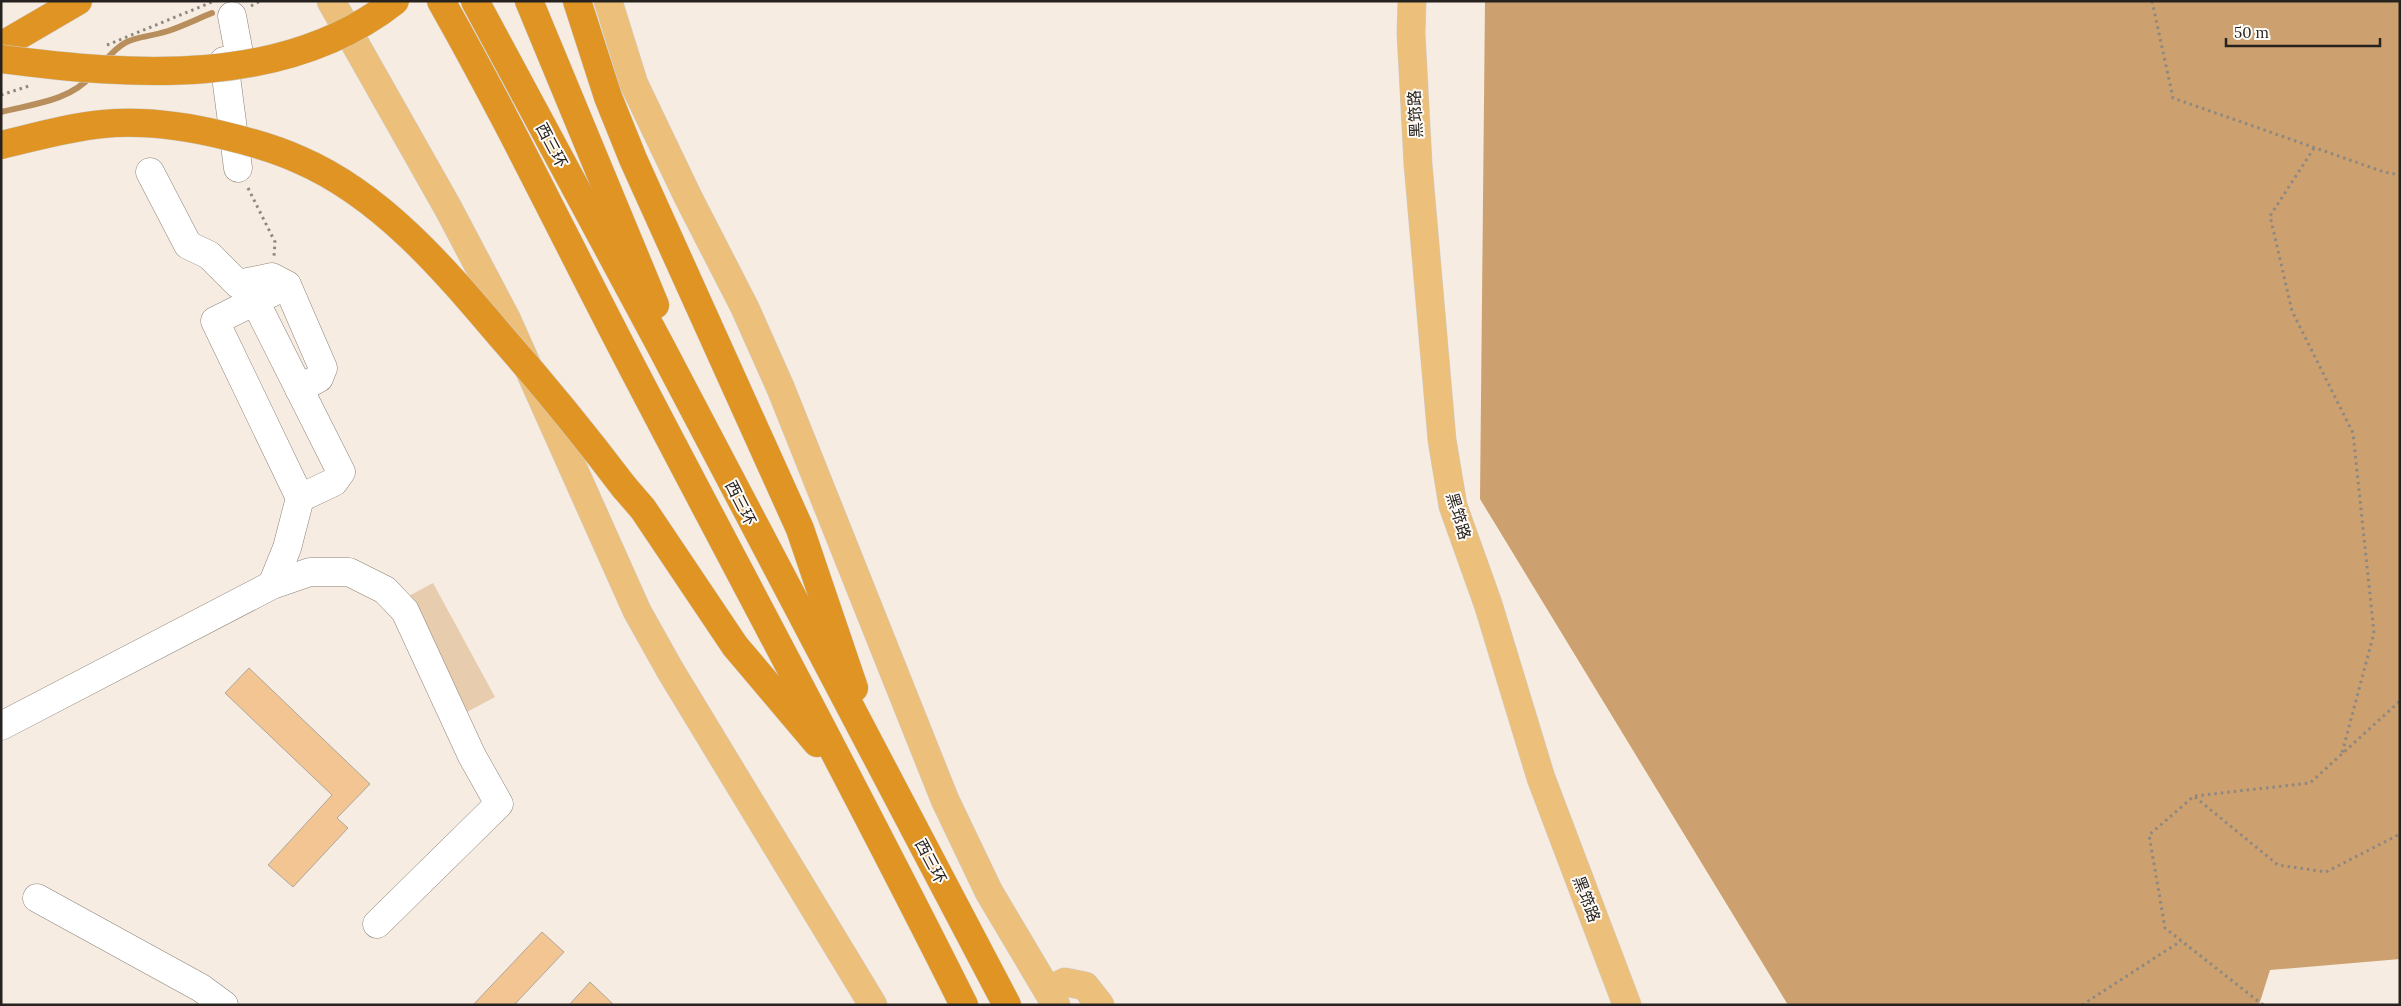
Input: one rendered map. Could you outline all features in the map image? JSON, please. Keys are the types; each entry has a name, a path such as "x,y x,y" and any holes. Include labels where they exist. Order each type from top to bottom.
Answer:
{"highway":[{"path":"1,46 78,1"},
{"path":"1,59 67,67 137,70 209,68 255,62 302,52 324,43 373,17 395,1"},
{"name":"西三环","path":"441,1 523,154 627,358 850,782 964,1005"},
{"name":"西三环","path":"475,1 1007,1005"},
{"path":"529,1 572,107 620,216 706,434"},
{"path":"577,1 603,81 665,232 800,529 881,767"},
{"path":"1,145 58,131 104,124 149,123 198,129 253,143 300,160 346,185 393,222 440,266 571,416 643,509 734,646 850,782"}],"main road":[{"path":"331,1 448,208 506,318 637,611 670,670 873,1005"},
{"path":"608,1 634,84 688,197 745,308 781,388 945,800 989,892 1052,997 1065,982 1085,986 1100,1005"},
{"name":"黑筇路","path":"1412,1 1411,33 1419,174 1442,440 1453,506 1488,604 1541,778 1627,1005"}],"street":[{"path":"232,16 240,58 224,60 238,168"},
{"path":"150,172 188,245 209,255 238,284 279,281"},
{"path":"272,585 287,548 300,498 214,321 255,301 279,281"},
{"path":"279,281 323,368 319,378 299,389"},
{"path":"255,301 341,472 334,482 300,498"},
{"path":"1,726 272,585 310,572 349,572 385,590 405,610 472,756 499,804 377,924"},
{"path":"37,898 195,996 224,1005"}],"path":[{"path":"2152,1 2173,98 2400,176"},
{"path":"2314,148 2270,216 2292,311 2353,433 2374,633 2342,753"},
{"path":"238,168 275,242 279,281"},
{"path":"2263,1005 2165,928 2148,834 2194,796 2310,783 2400,701"},
{"path":"2194,796 2278,865 2326,872 2400,834"},
{"path":"2082,1005 2181,941"}],"shaded area":[{"path":"1485,1 2400,1 2400,959 2270,970 2259,1005 1788,1005 1480,499"},
{"path":"433,583 495,697 452,720 390,606"}],"building":[{"path":"249,668 370,784 337,818 348,828 293,887 268,865 332,795 225,693"},
{"path":"542,932 564,952 514,1005 473,1005"},
{"path":"590,982 614,1005 569,1005"}],"waterway":[{"path":"104,62 120,46 133,39 168,31 212,13"},
{"path":"1,112 38,104 62,96 73,91 92,75"}]}
